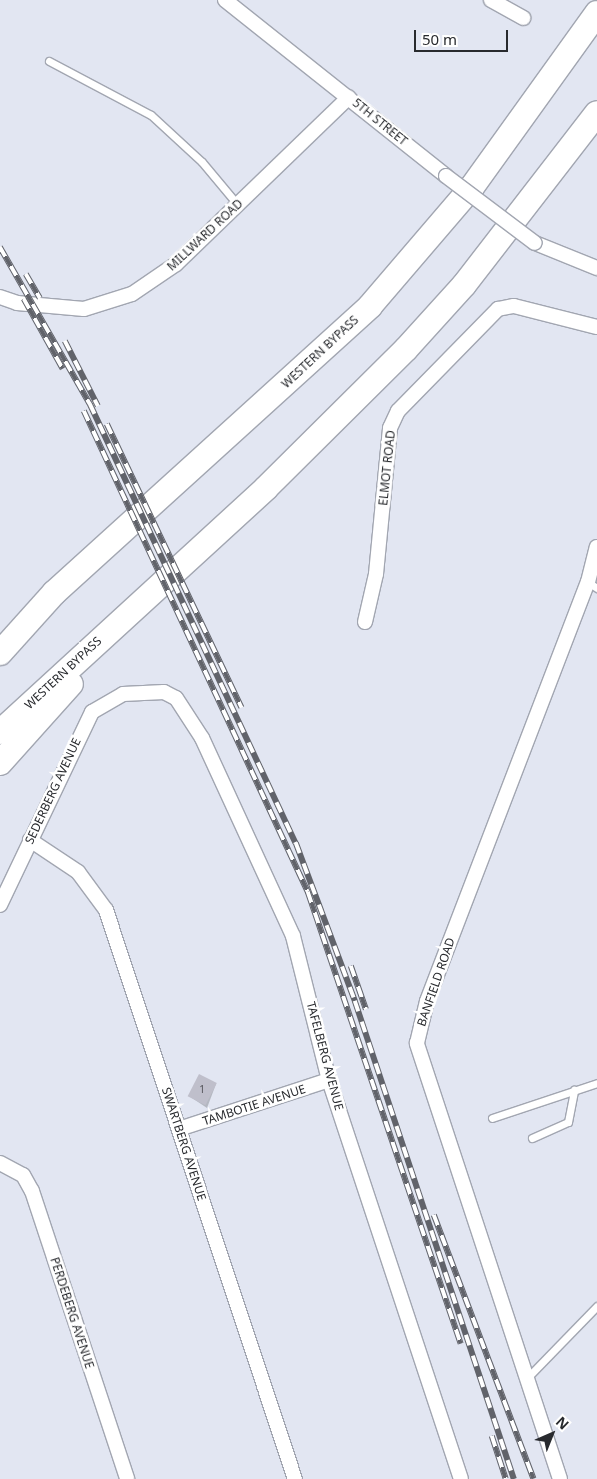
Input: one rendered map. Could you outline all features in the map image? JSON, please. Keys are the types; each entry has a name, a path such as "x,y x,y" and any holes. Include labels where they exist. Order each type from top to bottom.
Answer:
{"highway":[{"name":"WESTERN BYPASS","path":"0,653 54,593 370,306 472,187 597,13"},
{"name":"WESTERN BYPASS","path":"0,732 298,457 406,349 464,285 597,113"},
{"path":"0,763 154,588"},
{"path":"0,635 54,593"}],"street":[{"name":"5TH STREET","path":"225,0 446,176 536,243 597,268"},
{"path":"491,0 523,18"},
{"name":"MILLWARD ROAD","path":"0,297 84,309 113,303 176,264 349,98"},
{"name":"ELMOT ROAD","path":"365,622 376,574 392,422 486,318 498,309 514,306 597,327"},
{"name":"BANFIELD ROAD","path":"560,1479 528,1377 428,1083 418,1034 592,585 597,548"},
{"name":"TAFELBERG AVENUE","path":"123,694 158,692 176,698 202,738 293,936 330,1080 461,1479"},
{"name":"SEDERBERG AVENUE","path":"0,905 92,712 123,694"},
{"name":"SWARTBERG AVENUE","path":"30,840 78,872 106,910 296,1479"},
{"name":"TAMBOTIE AVENUE","path":"179,1129 330,1080"},
{"name":"PERDEBERG AVENUE","path":"0,1163 23,1175 32,1191 127,1479"}],"lane":[{"path":"49,61 151,115 202,162 238,206"},
{"path":"492,1118 597,1083"},
{"path":"532,1138 568,1122 574,1090"},
{"path":"528,1377 597,1306"}],"building":[{"path":"199,1074 217,1083 205,1105 188,1096"}],"railway":[{"path":"0,247 90,404 296,843 355,1001 514,1479"},
{"path":"26,274 40,298"},
{"path":"24,299 63,369"},
{"path":"65,341 98,406"},
{"path":"84,411 308,892 461,1344"},
{"path":"107,424 242,708"},
{"path":"351,966 366,1009"},
{"path":"434,1215 534,1479"},
{"path":"492,1436 506,1479"}]}
